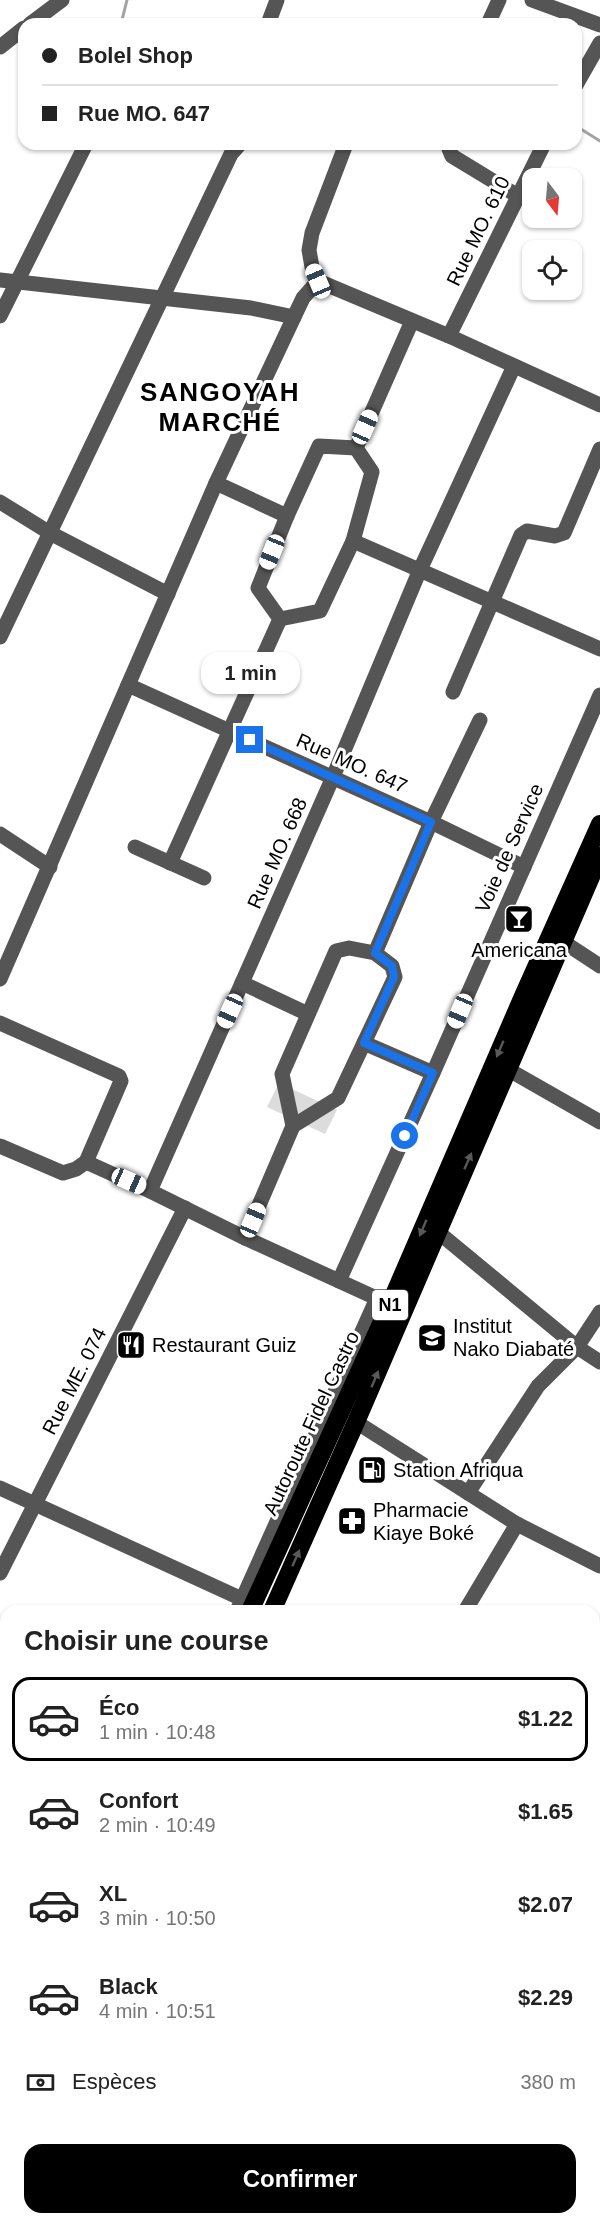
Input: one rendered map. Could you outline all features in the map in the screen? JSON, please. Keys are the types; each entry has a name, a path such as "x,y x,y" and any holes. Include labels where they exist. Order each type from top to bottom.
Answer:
{"highway":[{"name":"Autoroute Fidel Castro","path":"244,1605 279,1533 600,824"},
{"name":"Autoroute Fidel Castro","path":"275,1605 600,856"}],"street":[{"path":"38,18 62,0"},
{"path":"270,18 277,0"},
{"path":"491,18 499,0"},
{"path":"532,0 581,18"},
{"path":"582,18 600,25"},
{"path":"0,47 18,33"},
{"path":"582,74 600,43"},
{"path":"0,316 83,150"},
{"path":"0,637 161,298 235,150"},
{"path":"344,150 312,233 309,250 312,267 318,281 449,336 600,405"},
{"path":"450,150 452,156 518,196"},
{"name":"Rue MO. 610","path":"449,336 541,150"},
{"path":"0,280 251,308 294,316"},
{"path":"0,979 216,483 303,298 318,281"},
{"path":"356,448 412,321"},
{"name":"Rue MO. 668","path":"150,1191 333,777 419,572 514,366"},
{"path":"280,619 258,588 287,516 319,447 356,448"},
{"path":"280,619 320,611 353,542 372,472 356,448"},
{"path":"453,692 524,532 555,536 564,533 600,449"},
{"path":"216,483 287,516"},
{"path":"0,502 50,533 168,594"},
{"path":"353,542 600,649"},
{"path":"170,863 280,619"},
{"name":"Rue MO. 647","path":"128,685 431,822 524,867"},
{"name":"Voie de Service","path":"339,1281 600,695"},
{"path":"375,953 431,822 480,720"},
{"path":"0,834 50,867"},
{"path":"135,847 204,878"},
{"path":"562,941 600,966"},
{"path":"244,1239 293,1126 338,1098 364,1043 394,977 392,966 375,953 349,948 336,951 282,1074 293,1126"},
{"path":"242,983 308,1014"},
{"path":"0,1023 119,1076 121,1081 87,1162 76,1169 63,1173 0,1146"},
{"path":"364,1043 433,1073"},
{"path":"509,1070 600,1122"},
{"path":"87,1162 244,1239 384,1301"},
{"name":"Rue ME. 074","path":"0,1573 184,1208"},
{"path":"438,1232 577,1347 600,1362"},
{"path":"468,1493 538,1386 577,1347 600,1312"},
{"path":"356,1422 517,1524 600,1566"},
{"path":"0,1488 239,1605"},
{"path":"469,1605 517,1524"}],"shaded area":[{"path":"279,1083 337,1110 325,1134 267,1107"}],"waterway":[{"path":"122,18 127,0"},
{"path":"582,130 600,141"}],"place":[{"name":"Americana","path":"519,919"},
{"name":"Institut Nako Diabaté","path":"432,1338"},
{"name":"Restaurant Guiz","path":"131,1345"},
{"name":"Station Afriqua","path":"372,1470"},
{"name":"Pharmacie Kiaye Boké","path":"352,1521"}],"district":[{"name":"SANGOYAH MARCHÉ","path":"220,406"}],"route":[{"path":"250,740 431,822 375,953 392,966 394,977 364,1043 433,1073 405,1136"}]}
